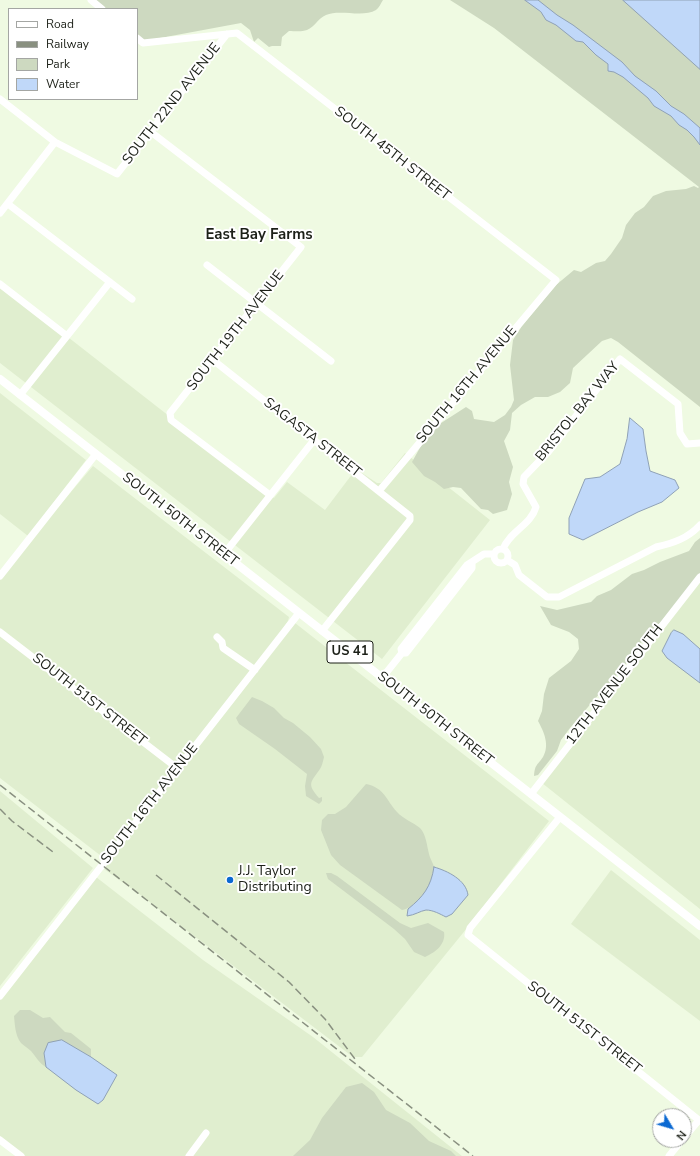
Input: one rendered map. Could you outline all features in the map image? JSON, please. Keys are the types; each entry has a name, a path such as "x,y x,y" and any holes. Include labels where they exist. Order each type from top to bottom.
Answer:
{"main road":[{"name":"SOUTH 50TH STREET","path":"0,379 700,926"}],"street":[{"path":"91,0 101,8"},
{"name":"SOUTH 45TH STREET","path":"227,34 237,33 556,280"},
{"path":"138,39 143,43 227,34"},
{"name":"SOUTH 22ND AVENUE","path":"55,142 117,174 227,34"},
{"path":"0,99 55,142 0,213"},
{"name":"SOUTH 19TH AVENUE","path":"151,132 301,248 170,414 171,420 270,496"},
{"path":"8,204 132,300"},
{"path":"207,265 331,361"},
{"name":"SOUTH 16TH AVENUE","path":"379,491 556,280"},
{"path":"20,394 110,282"},
{"path":"0,284 67,336"},
{"name":"BRISTOL BAY WAY","path":"504,549 505,544 514,533 524,525 534,513 536,507 523,484 524,477 549,451 620,359 678,404 680,433 687,444 700,442"},
{"name":"SAGASTA STREET","path":"213,360 410,516 410,520 322,631"},
{"path":"224,554 314,440"},
{"path":"0,576 96,454"},
{"path":"507,560 515,565 519,575 547,597 559,597 656,547 673,543 688,536 700,525"},
{"path":"504,549 508,554 507,560 502,563 494,559 496,550 504,549"},
{"path":"382,678 402,653 406,653 435,616 472,568 472,562 484,554 494,554"},
{"name":"12TH AVENUE SOUTH","path":"530,794 700,577"},
{"name":"SOUTH 16TH AVENUE","path":"0,996 299,613"},
{"name":"SOUTH 51ST STREET","path":"0,632 178,768"},
{"path":"217,638 222,642 223,648 255,670"},
{"name":"SOUTH 51ST STREET","path":"560,817 470,928 468,935 699,1120"},
{"path":"692,1128 699,1120"},
{"path":"188,1156 206,1133"},
{"path":"0,1140 21,1156"},
{"path":"669,1156 676,1148"}],"shaded area":[{"path":"0,284 274,498 287,482 325,510 356,469 377,483 381,483 405,453 490,520 382,659 0,363"},
{"path":"0,393 86,460 28,536 0,514"},
{"path":"93,466 289,617 288,621 258,665 177,767 0,629 0,579 24,547"},
{"path":"700,577 700,909 542,783"},
{"path":"295,623 549,821 463,933 362,1057 353,1057 104,869 175,774"},
{"path":"0,632 176,769 105,859 0,778"},
{"path":"0,791 93,868 0,986"},
{"path":"611,870 700,940 700,1021 571,924"},
{"path":"96,877 203,960 313,1037 462,1156 25,1156 0,1136 0,999"}],"green space":[{"path":"92,0 383,0 376,10 371,12 358,14 332,13 326,15 307,30 289,31 282,37 281,46 269,47 258,38 254,42 250,30 241,23 144,41 138,37 138,8 102,8"},
{"path":"450,0 700,0 700,407 618,342 611,338 602,341 573,368 570,383 560,392 548,397 535,397 521,405 512,413 510,430 504,441 513,467 509,482 512,494 507,510 493,514 488,510 481,509 461,488 453,487 444,489 424,476 412,462 422,444 438,425 466,407 472,411 474,419 494,422 505,415 514,400 510,365 513,340 522,326 556,285 574,270 581,272 596,263 605,261 622,238 626,225 635,213 644,207 653,196 666,191 686,189 694,186 699,187 494,28"},
{"path":"700,538 700,573 661,622 643,640 608,686 600,693 570,728 561,740 557,751 538,775 534,776 536,767 543,757 546,748 544,734 538,721 542,711 544,694 549,678 571,661 579,649 578,639 569,632 551,625 540,606 557,610 591,602 597,596 611,590 632,574 689,551 695,542"},
{"path":"252,697 274,708 284,718 293,723 310,737 321,749 324,757 321,768 311,784 313,790 319,798 322,797 322,801 319,804 306,796 305,786 307,774 239,724 236,718"},
{"path":"366,784 381,791 399,814 420,828 425,837 434,866 431,881 424,894 414,904 402,910 340,865 331,855 321,830 322,820 328,814 335,814 346,807"},
{"path":"326,873 331,873 337,876 400,923 411,928 428,923 444,932 442,944 433,953 425,957 414,952 405,939 394,929 328,879"},
{"path":"20,1010 30,1010 43,1018 50,1017 65,1032 71,1033 91,1049 91,1057 62,1040 44,1053 46,1067 39,1062 31,1051 21,1043 18,1037 14,1016"},
{"path":"362,1083 374,1092 386,1110 410,1123 429,1141 451,1151 456,1156 293,1156 310,1140 322,1118 346,1087"}],"water":[{"path":"525,0 538,0 622,62 635,76 656,91 671,106 684,114 700,128 700,145 687,130 679,125 671,116 654,106 648,98 623,77 614,72 608,71 608,64 583,42 576,41 556,25 546,20 541,12"},
{"path":"623,0 700,0 700,69"},
{"path":"630,418 643,429 650,471 675,480 679,488 662,502 638,512 583,540 569,534 569,518 585,479 600,477 620,464 627,439"},
{"path":"674,630 683,634 700,649 700,683 667,658 662,651"},
{"path":"434,867 456,877 464,885 468,895 452,914 446,917 434,911 426,910 407,916 408,909 426,891 433,874"},
{"path":"62,1040 91,1057 117,1075 103,1100 98,1104 76,1090 46,1067 44,1053 48,1043"}],"railway":[{"path":"0,785 473,1156"},
{"path":"0,809 12,821 53,852"},
{"path":"156,875 289,982 325,1019 355,1059"}],"place":[{"name":"J.J. Taylor Distributing","path":"230,880"}],"district":[{"name":"East Bay Farms","path":"259,235"}]}
